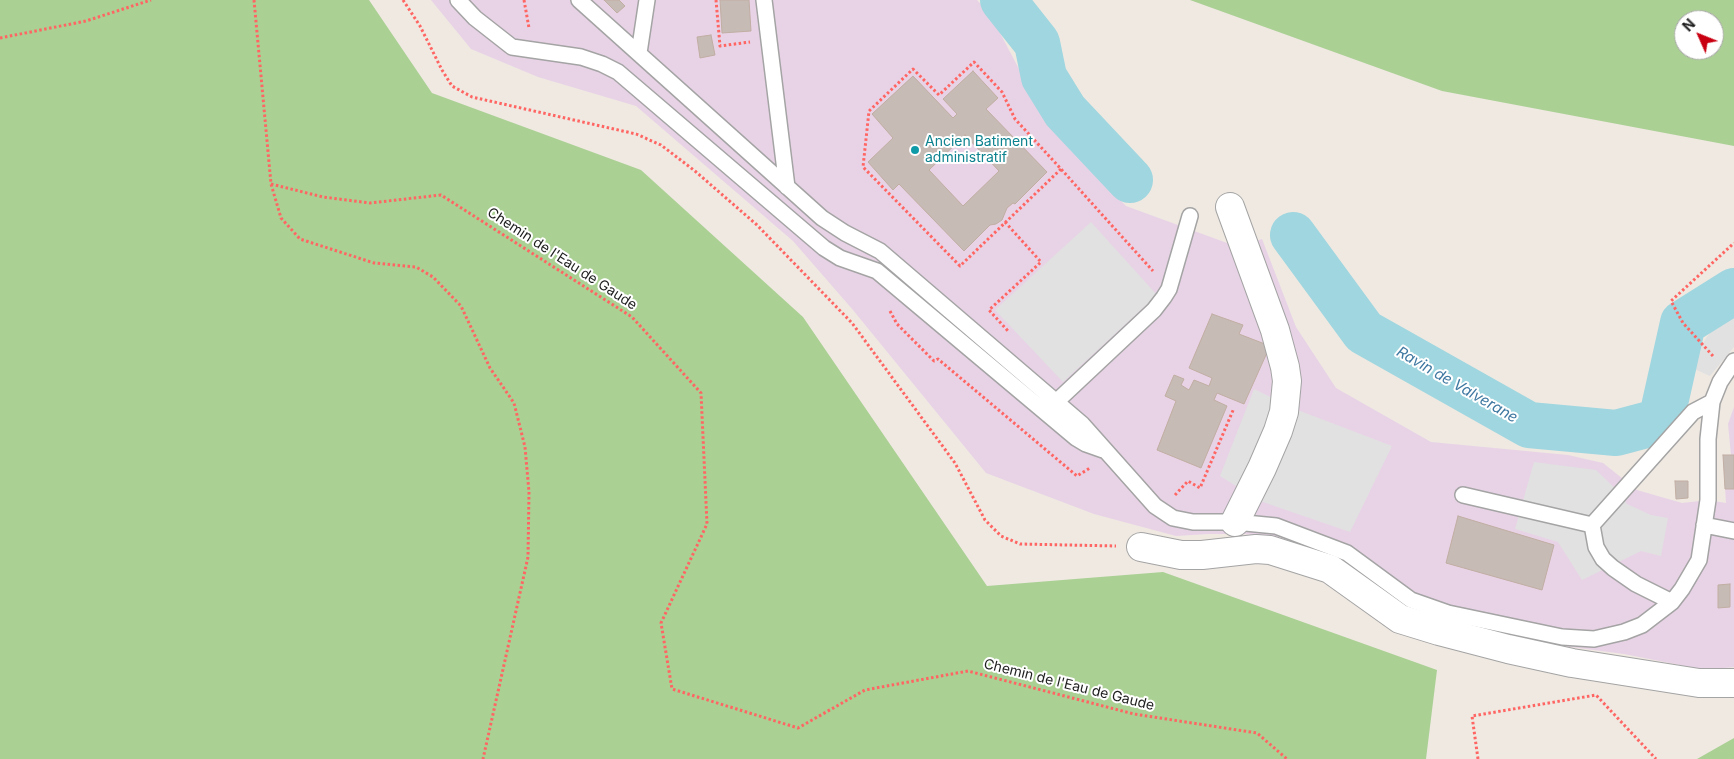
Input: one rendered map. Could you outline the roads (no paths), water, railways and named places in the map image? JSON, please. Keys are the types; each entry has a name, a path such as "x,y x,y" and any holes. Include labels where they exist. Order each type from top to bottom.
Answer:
{"street":[{"path":"1230,207 1275,330 1287,381 1284,412 1278,431 1262,468 1234,522"},
{"path":"1141,547 1181,555 1202,555 1256,549 1270,550 1330,569 1400,619 1439,631 1572,664 1699,683 1734,683"}],"lane":[{"path":"458,0 475,18 504,42 512,46 581,57 618,72 824,248 840,258 877,271 1076,438 1103,450"},
{"path":"579,0 822,218 845,234 880,251 1082,424 1103,450 1118,463 1155,506 1174,518 1193,522 1234,522 1276,526 1347,553 1397,592 1417,603 1461,617 1562,637 1594,639 1624,632 1642,625 1672,602 1682,590 1699,560 1708,500 1708,439 1712,402 1720,382 1734,361"},
{"path":"639,53 647,0"},
{"path":"764,0 787,187"},
{"path":"1056,402 1154,310 1169,288 1190,216"},
{"path":"1592,525 1693,412 1712,402"},
{"path":"1463,495 1592,525"},
{"path":"1592,525 1596,547 1603,559 1636,584 1672,602"},
{"path":"1704,525 1734,531"}],"waterway":[{"name":"Ravin de Valverane","path":"1003,0 1037,43 1044,77 1065,111 1130,180"},
{"name":"Ravin de Valverane","path":"1293,235 1364,332 1529,425 1616,433 1661,421 1683,323 1734,291"}],"place":[{"name":"Ancien Batiment administratif","path":"915,150"}]}
